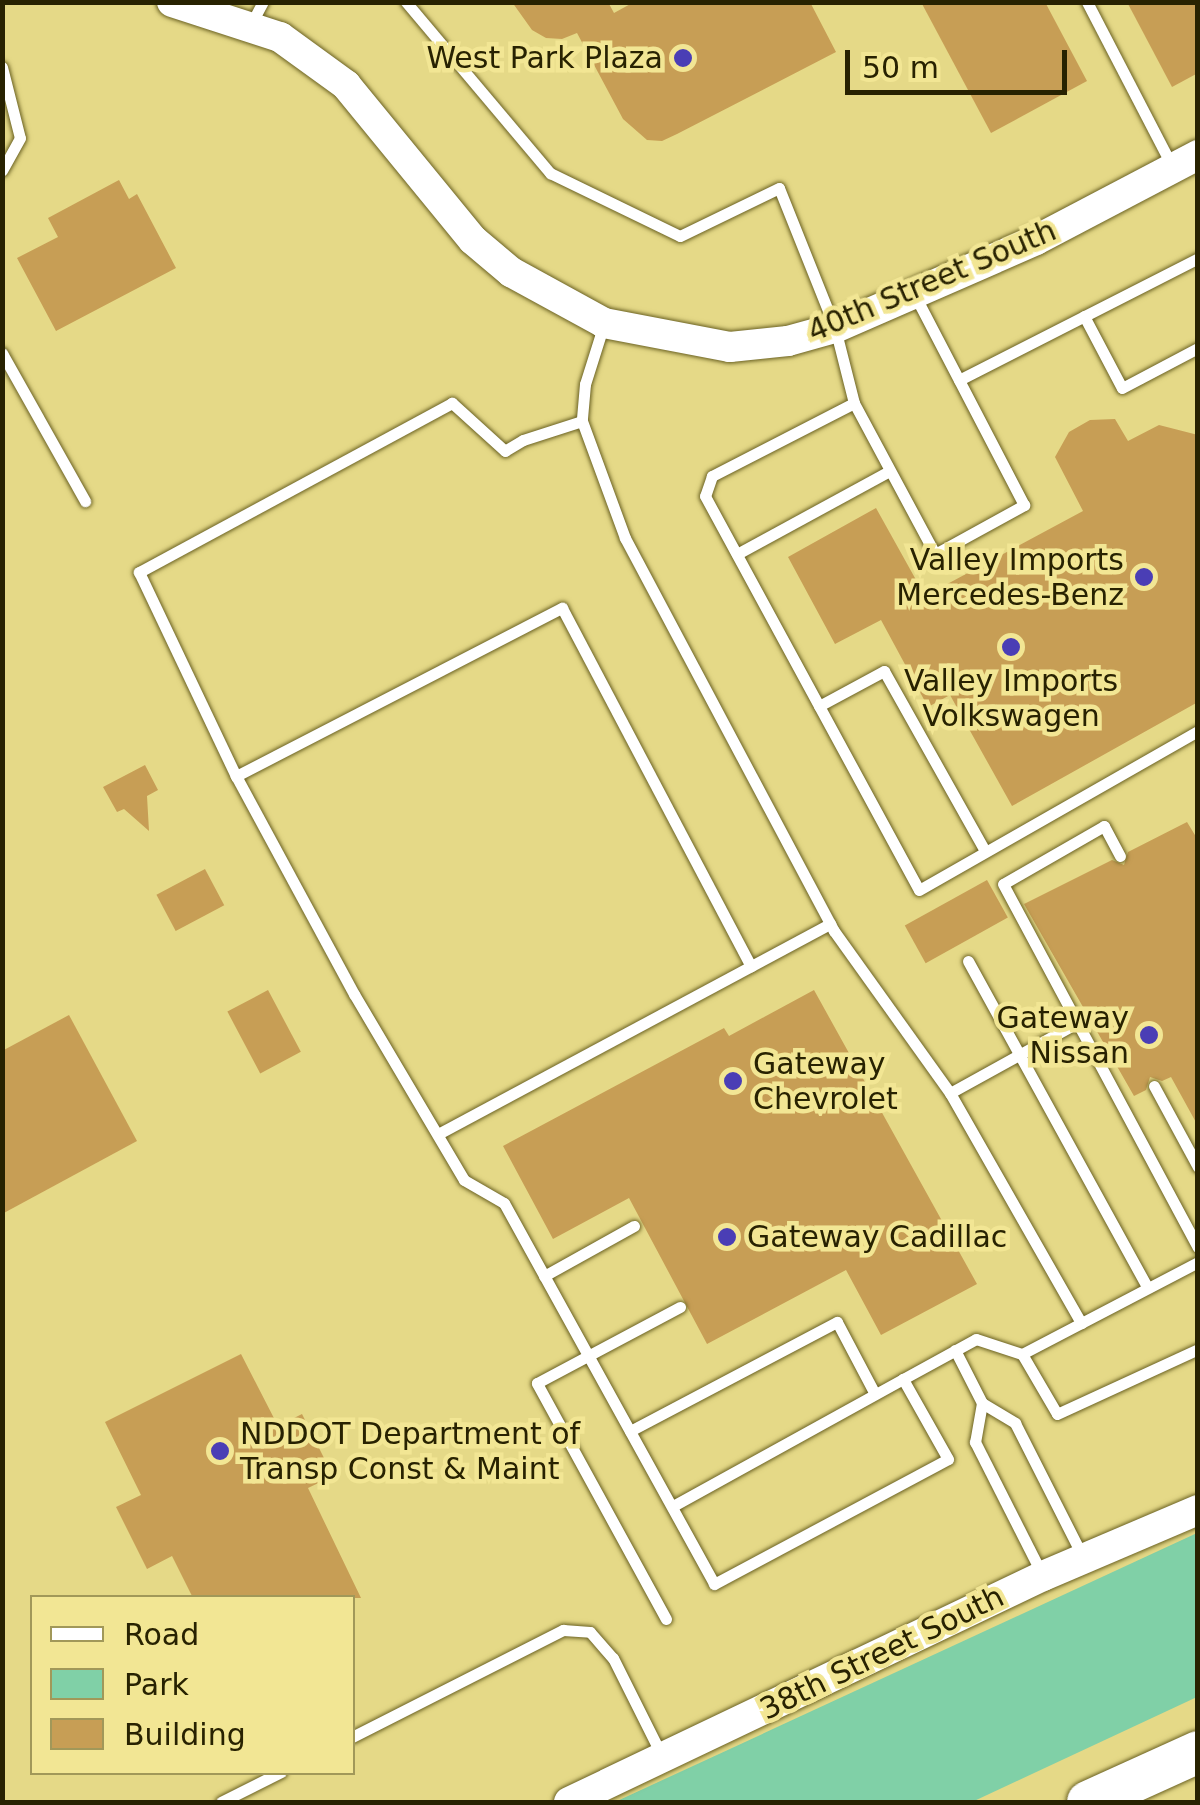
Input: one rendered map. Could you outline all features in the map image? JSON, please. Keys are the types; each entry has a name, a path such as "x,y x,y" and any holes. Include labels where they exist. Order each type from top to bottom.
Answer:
{"highway":[{"path":"1088,1802 1198,1752"}],"street":[{"name":"40th Street South","path":"183,3 257,14 280,37 346,85 486,251 511,272 604,323 730,347 788,342 835,328 1036,240 1185,162"},
{"name":"38th Street South","path":"569,1802 1043,1576 1198,1510"}],"lane":[{"path":"406,2 550,173 680,236 779,188 835,328 854,403 935,554 1024,505 914,294"},
{"path":"1087,2 1185,162"},
{"path":"2,67 20,138 2,170"},
{"path":"959,380 1198,258"},
{"path":"1084,316 1122,388 1198,348"},
{"path":"604,323 585,384 582,421 625,538 830,924 950,1093 1080,1322"},
{"path":"2,353 85,500"},
{"path":"582,421 522,440 504,451 452,402 139,572 236,776 354,994 464,1180 504,1203 714,1584 948,1459 902,1379"},
{"path":"854,403 712,476 706,496 919,890 1198,731"},
{"path":"737,554 890,471"},
{"path":"236,776 562,608 751,966"},
{"path":"819,706 884,671 985,851"},
{"path":"1120,856 1104,826 1003,884 1198,1247"},
{"path":"438,1134 830,924"},
{"path":"968,962 1147,1286"},
{"path":"950,1093 1077,1023"},
{"path":"1154,1086 1198,1168"},
{"path":"544,1276 634,1226"},
{"path":"1022,1354 1198,1262"},
{"path":"666,1619 537,1382 680,1307"},
{"path":"630,1431 837,1322 875,1394"},
{"path":"672,1506 976,1338 1022,1354 1056,1414 1198,1349"},
{"path":"955,1350 982,1403 1015,1423 1084,1559"},
{"path":"982,1403 974,1442 1043,1576"},
{"path":"355,1734 563,1630 590,1632 613,1658 663,1758"},
{"path":"220,1802 275,1775"}],"green space":[{"path":"1197,1533 1197,1697 972,1802 615,1802"}],"building":[{"name":"West Park Plaza","path":"512,2 608,2 614,13 634,2 810,2 836,52 662,141 647,140 623,119 577,33 562,39 546,38 532,30"},
{"path":"921,2 1045,2 1087,81 991,133"},
{"path":"1127,2 1198,2 1198,73 1172,87"},
{"path":"119,180 129,199 137,194 176,268 56,331 17,258 58,237 48,218"},
{"path":"1115,419 1128,441 1159,425 1198,435 1198,702 1012,806 950,695 928,707 881,620 835,644 788,557 876,508 925,596 1083,511 1055,457 1069,432 1090,420"},
{"path":"145,765 158,790 147,796 149,831 124,809 117,812 103,787"},
{"path":"1187,822 1198,840 1198,1126 1171,1077 1162,1081 1150,1077 1146,1090 1134,1096 1024,904 1112,860 1124,865 1128,852"},
{"path":"205,869 224,905 176,931 156,895"},
{"path":"987,880 1008,918 926,963 905,926"},
{"path":"268,990 301,1052 260,1073 227,1012"},
{"path":"814,990 977,1284 881,1335 846,1270 707,1344 629,1198 553,1239 503,1146 724,1028 729,1036"},
{"path":"69,1015 137,1141 2,1214 2,1051"},
{"name":"NDDOT Department of Transp Const & Maint","path":"241,1354 278,1426 302,1414 333,1476 308,1488 361,1598 192,1595 172,1556 147,1569 116,1507 141,1495 105,1422"}],"place":[{"name":"West Park Plaza","path":"683,58"},
{"name":"Valley Imports Mercedes-Benz","path":"1144,577"},
{"name":"Valley Imports Volkswagen","path":"1011,647"},
{"name":"Gateway Nissan","path":"1149,1035"},
{"name":"Gateway Chevrolet","path":"733,1081"},
{"name":"Gateway Cadillac","path":"727,1237"},
{"name":"NDDOT Department of Transp Const & Maint","path":"220,1451"}]}
